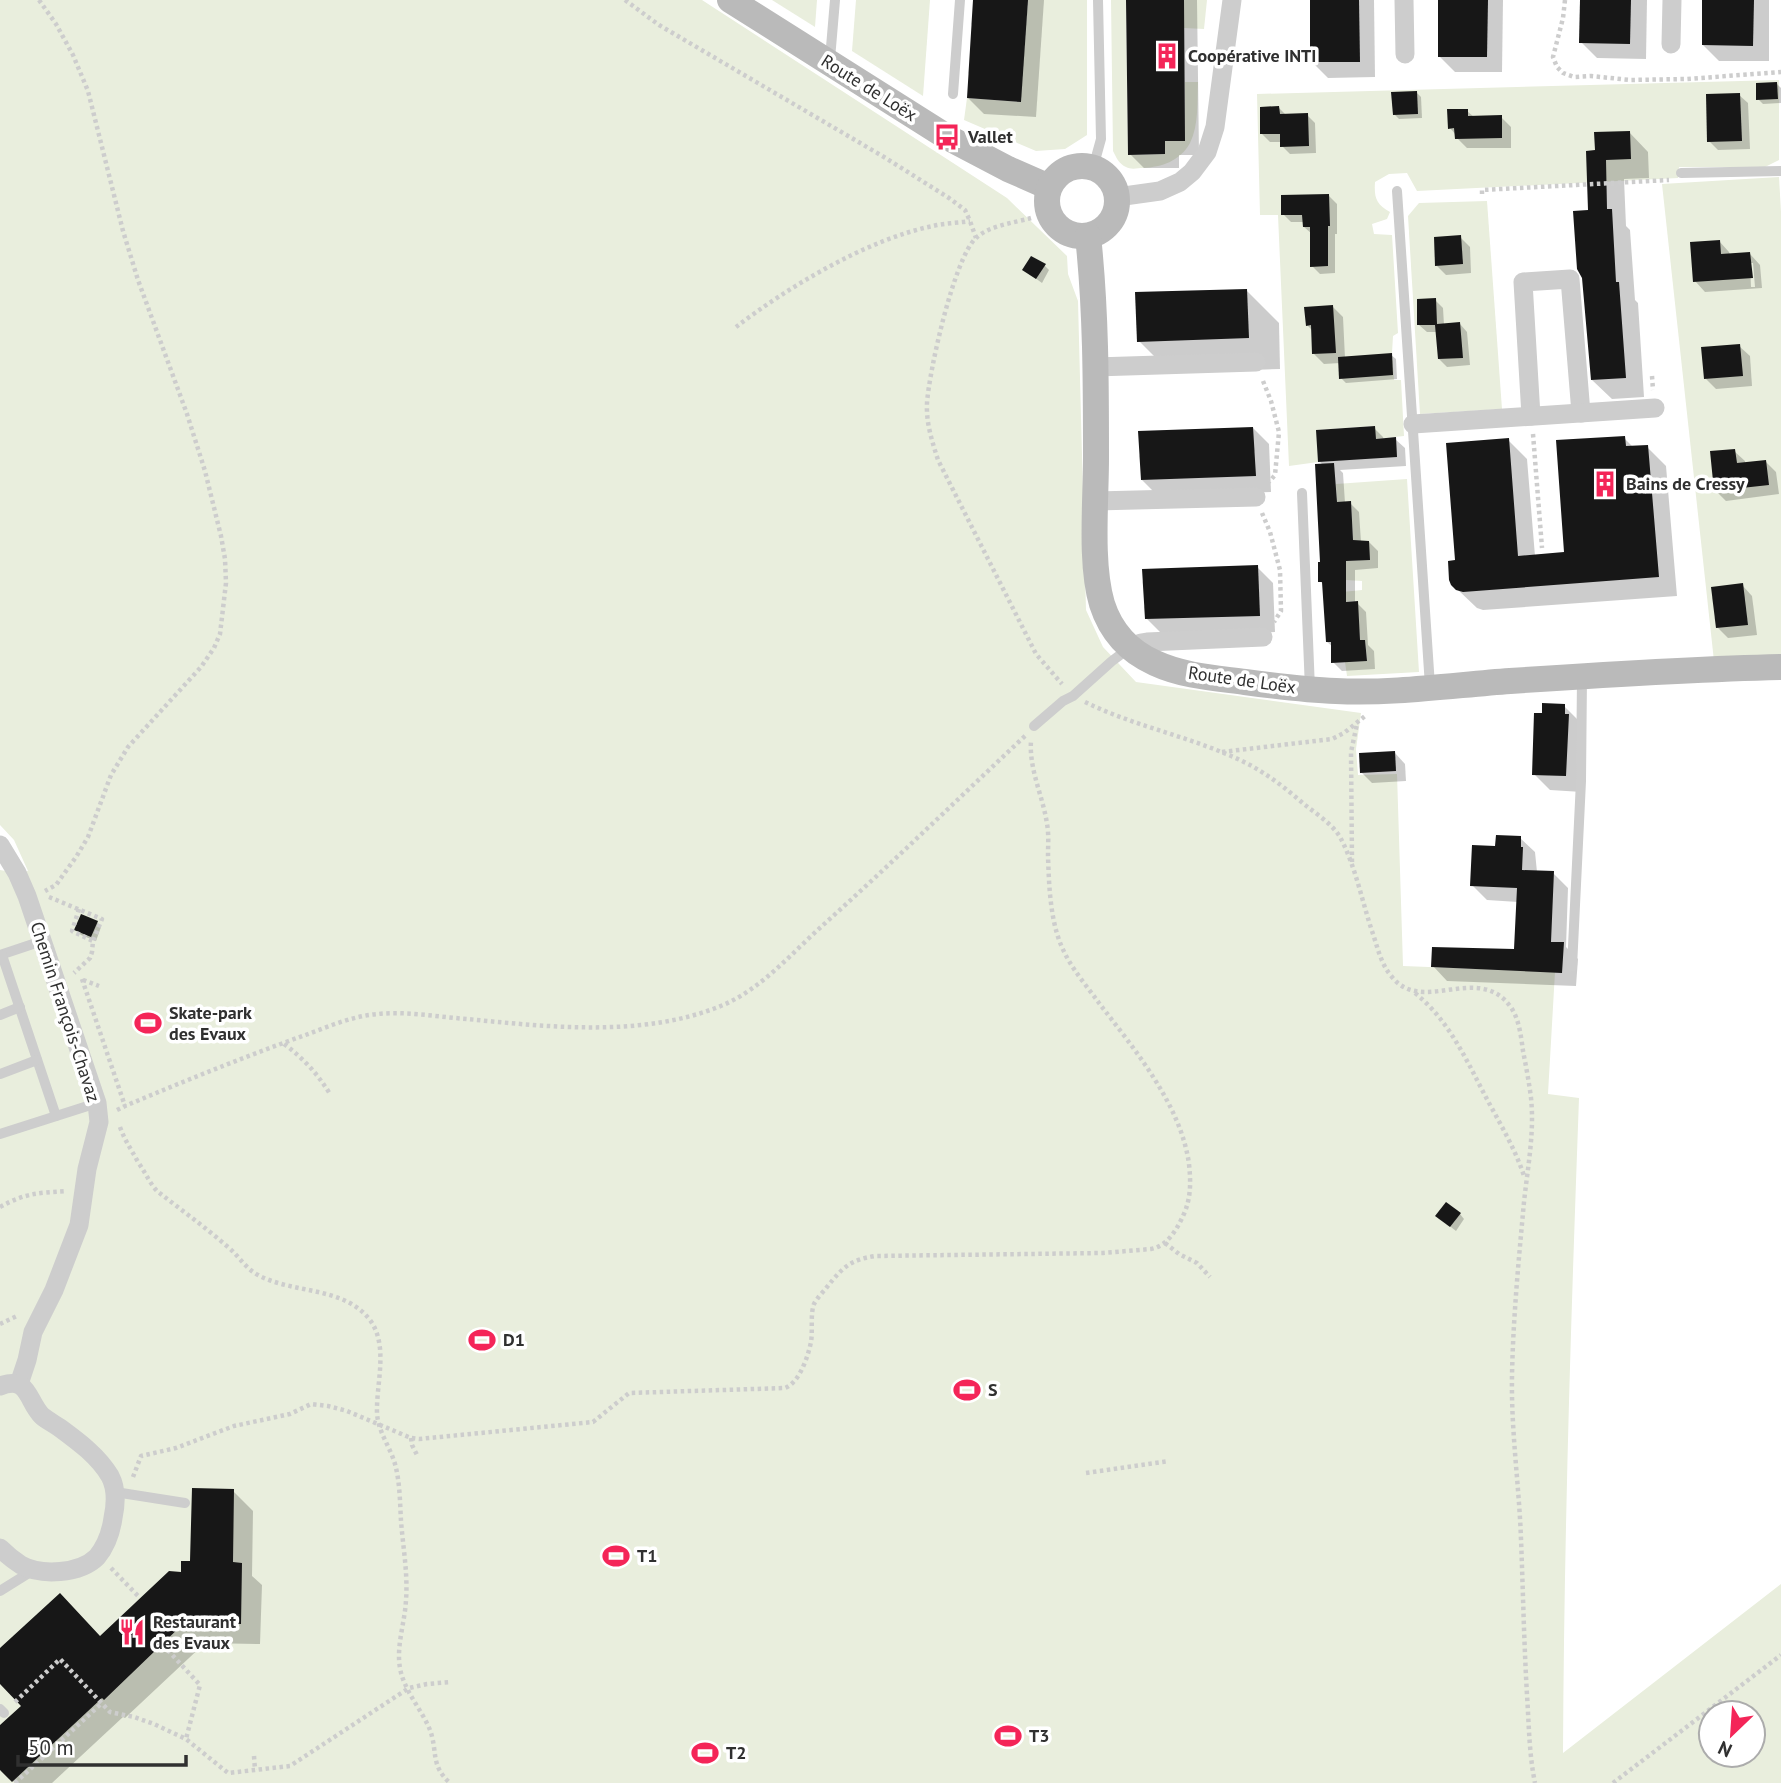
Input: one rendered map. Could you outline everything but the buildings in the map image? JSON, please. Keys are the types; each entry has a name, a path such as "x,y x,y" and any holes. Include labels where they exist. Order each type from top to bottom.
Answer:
{"street":[{"name":"Route de Loëx","path":"730,0 947,137 1049,187"},
{"path":"1117,197 1160,191 1180,182 1192,172 1206,152 1215,127 1232,0"},
{"path":"1404,0 1405,54"},
{"path":"1671,44 1672,0"},
{"path":"1071,168 1093,168 1101,172 1114,187 1117,206 1114,217 1099,232 1088,236 1067,234 1050,217 1047,206 1049,187 1055,178 1071,168"},
{"name":"Route de Loëx","path":"1088,236 1094,310 1098,586 1110,624 1129,648 1158,664 1203,677 1310,690 1374,691 1582,676 1781,667"},
{"path":"1531,416 1523,282 1570,279 1580,413"},
{"path":"1095,367 1256,362"},
{"path":"1413,424 1654,408"},
{"path":"1096,501 1256,497"},
{"path":"1129,648 1147,642 1263,638"},
{"name":"Chemin François-Chavaz","path":"0,845 27,896 98,1113 79,1226 54,1290 33,1332 27,1360 9,1385 25,1389 42,1415 83,1445 120,1492"},
{"path":"0,1548 23,1566 35,1569 57,1572 83,1567 99,1555 106,1543 120,1492"}],"lane":[{"path":"830,63 835,0"},
{"path":"953,94 960,0"},
{"path":"1093,168 1101,139 1098,0"},
{"path":"1681,173 1781,171"},
{"path":"1398,191 1430,687"},
{"path":"1302,493 1310,690"},
{"path":"1034,726 1129,648"},
{"path":"1572,967 1581,781 1582,676"},
{"path":"42,941 1,955 56,1116"},
{"path":"0,1015 20,1007"},
{"path":"0,1074 37,1060"},
{"path":"0,1134 56,1116 98,1113"},
{"path":"120,1492 185,1503"},
{"path":"0,1591 35,1569"}],"path":[{"path":"39,0 73,55 88,90 138,280 205,471 221,536 226,570 220,634 214,648 201,667 128,747 111,775 88,837 76,857 55,885 39,892 102,919 93,941 90,958 72,976 99,986"},
{"path":"625,0 659,25 950,198 965,210 976,238"},
{"path":"1565,0 1553,57 1563,73 1573,77 1687,79 1781,72"},
{"path":"1482,194 1482,190 1681,180 1681,173"},
{"path":"736,327 761,307 842,260 888,239 933,226 970,221"},
{"path":"1256,362 1272,401 1279,432 1275,475 1256,497 1270,532 1280,570 1281,611 1263,638"},
{"path":"1531,416 1542,548"},
{"path":"1221,752 1332,739 1366,715"},
{"path":"1353,866 1351,752 1357,723"},
{"path":"98,1113 125,1106 347,1020 377,1014 402,1013 581,1027 627,1027 691,1017 725,1004 749,991 785,959 891,863 1034,726"},
{"path":"120,1492 137,1470 141,1456 176,1448 234,1426 290,1414 310,1404 347,1411 419,1439 593,1422 629,1393 778,1389 790,1386 796,1380 811,1344 814,1305 838,1273 858,1259 875,1256 1103,1253 1158,1248 1165,1243 1178,1227 1190,1196 1187,1149 1165,1097 1135,1050 1078,975 1061,945 1049,885 1048,824 1032,768 1031,737 1034,726"},
{"path":"79,909 72,931 93,941"},
{"path":"82,979 125,1106"},
{"path":"1413,990 1432,1007 1452,1033 1504,1132 1525,1180"},
{"path":"1503,999 1515,1015 1520,1031 1531,1099 1531,1133 1514,1317 1512,1413 1520,1508 1530,1749 1535,1783"},
{"path":"283,1043 314,1071 330,1094"},
{"path":"98,1113 119,1126 125,1142 157,1191 230,1249 245,1267 268,1280 346,1301 359,1309 370,1321 377,1336 380,1354 377,1411 379,1425 396,1467 406,1578 407,1600 401,1637 401,1669 431,1731 439,1772 450,1783"},
{"path":"0,1207 17,1197 33,1193 85,1190"},
{"path":"1165,1243 1197,1263 1210,1277"},
{"path":"411,1438 411,1445 417,1454"},
{"path":"1086,1473 1169,1461"},
{"path":"99,1555 140,1598"},
{"path":"163,1645 200,1685 186,1739"},
{"path":"1613,1783 1781,1655"},
{"path":"2,1711 60,1659 110,1712 144,1720 186,1739 229,1773 290,1766 408,1688 451,1682"},
{"path":"15,1783 102,1703"},
{"path":"254,1756 255,1770"}],"green space":[{"path":"0,0 702,0 1007,198 1067,256 1068,274 1078,301 1086,610 1103,647 1136,682 1361,713 1356,749 1358,775 1397,774 1403,966 1555,972 1548,1094 1579,1098 1568,1426 1563,1753 1781,1584 1781,1783 0,1783 0,870 17,873 28,871 14,840 0,825"},
{"path":"772,0 817,0 815,27"},
{"path":"856,0 930,0 923,96 852,51"},
{"path":"1028,0 1087,0 1087,135 1065,149 1036,151 964,120 967,98 1020,102"},
{"path":"1111,0 1126,0 1128,155 1165,154 1165,141 1185,141 1185,82 1198,82 1193,136 1176,159 1164,164 1128,168 1113,151"},
{"path":"1183,0 1207,0 1204,29 1184,28"},
{"path":"1779,80 1779,160 1765,167 1679,167 1678,178 1417,191 1407,173 1389,174 1375,182 1377,200 1390,212 1387,219 1372,224 1374,234 1392,235 1398,333 1393,336 1392,353 1394,380 1401,380 1404,436 1376,439 1374,426 1317,430 1318,462 1289,466 1278,215 1260,215 1257,94"},
{"path":"1779,177 1781,658 1714,661 1662,184"},
{"path":"1487,201 1502,409 1420,414 1408,216 1419,203"},
{"path":"1407,479 1419,672 1347,676 1345,662 1367,660 1365,640 1360,640 1357,601 1343,602 1342,592 1362,590 1362,581 1346,580 1346,567 1336,568 1336,562 1360,560 1353,540 1351,502 1337,502 1336,484"}],"place":[{"name":"Coopérative INTI","path":"1167,56"},
{"name":"Vallet","path":"947,137"},
{"name":"Bains de Cressy","path":"1605,484"},
{"name":"Skate-park des Evaux","path":"148,1023"},
{"name":"D1","path":"482,1340"},
{"name":"S","path":"967,1390"},
{"name":"T1","path":"616,1556"},
{"name":"Restaurant des Evaux","path":"132,1632"},
{"name":"T3","path":"1008,1736"},
{"name":"T2","path":"705,1753"}]}
